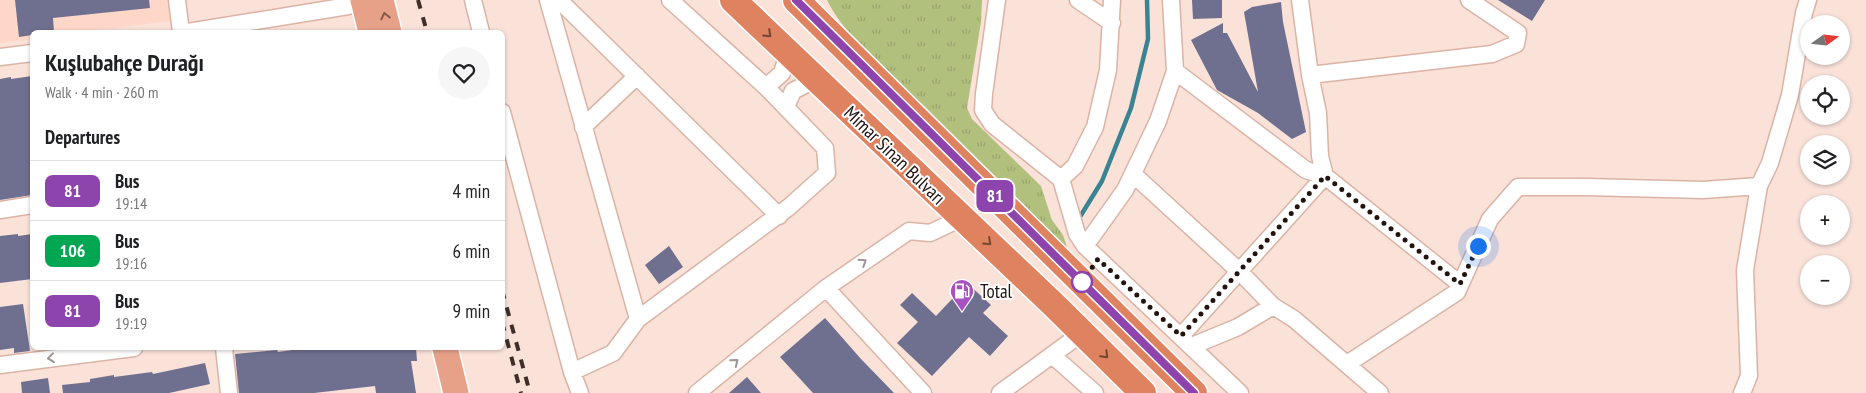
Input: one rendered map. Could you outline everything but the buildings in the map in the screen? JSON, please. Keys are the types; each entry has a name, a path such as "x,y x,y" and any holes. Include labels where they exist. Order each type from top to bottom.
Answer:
{"highway":[{"name":"Mimar Sinan Bulvarı","path":"733,0 1143,393"},
{"path":"796,0 1194,393"},
{"path":"815,0 820,11 847,49"}],"main road":[{"path":"381,0 388,30"},
{"path":"352,2 354,30"},
{"path":"352,2 370,30"},
{"path":"445,350 456,393"},
{"path":"462,350 472,393"}],"street":[{"path":"177,0 181,30"},
{"path":"473,0 481,30"},
{"path":"548,0 638,319"},
{"path":"559,0 779,216"},
{"path":"572,372 613,353 638,319 779,216 827,173 825,148 766,87 670,0"},
{"path":"998,0 983,110 992,124 1061,179 1077,234 1085,246 1240,393"},
{"path":"1078,0 1112,23"},
{"path":"1061,179 1075,166 1095,127 1108,70 1112,0"},
{"path":"1085,246 1125,190 1158,121 1175,71 1171,0"},
{"path":"1300,0 1310,75 1318,113 1320,156 1325,176"},
{"path":"1310,75 1492,54 1516,44 1518,33 1469,0"},
{"path":"1742,393 1749,376 1745,270 1759,186 1770,163 1790,95 1804,12 1808,0"},
{"path":"199,30 352,2"},
{"path":"0,57 30,53"},
{"path":"766,87 782,73 788,53"},
{"path":"1175,71 1306,170 1325,176 1460,284"},
{"path":"583,127 637,76"},
{"path":"786,107 793,91 816,79"},
{"path":"505,123 572,372 580,393"},
{"path":"1133,174 1239,271 1273,306 1294,319 1380,393"},
{"path":"1187,341 1239,271 1325,176"},
{"path":"1347,364 1457,292 1490,219 1518,187 1703,190 1759,186"},
{"path":"0,210 30,205"},
{"path":"697,393 826,288 909,230 930,233 962,218"},
{"path":"826,288 923,393"},
{"path":"1187,341 1238,327 1273,306"},
{"path":"1000,393 1082,333"},
{"path":"0,365 118,350"},
{"path":"224,350 229,393"},
{"path":"1052,355 1094,393"}],"shaded area":[{"path":"0,0 169,0 171,21 97,30 30,30 30,39 0,43"}],"green space":[{"path":"827,0 982,0 981,22 967,108 972,119 1041,186 1052,220 1063,235 1068,250 980,168 868,53 849,33"}],"waterway":[{"path":"1078,220 1102,181 1131,108 1148,39 1147,0"}],"railway":[{"path":"418,0 426,30"},
{"path":"505,301 530,393"},
{"path":"505,333 521,393"}],"bus line":[{"name":"81","path":"796,0 1194,393"}],"place":[{"name":"Total","path":"962,312"}],"route":[{"path":"1082,282 1098,259 1181,336 1325,176 1460,284 1478,246"}]}
